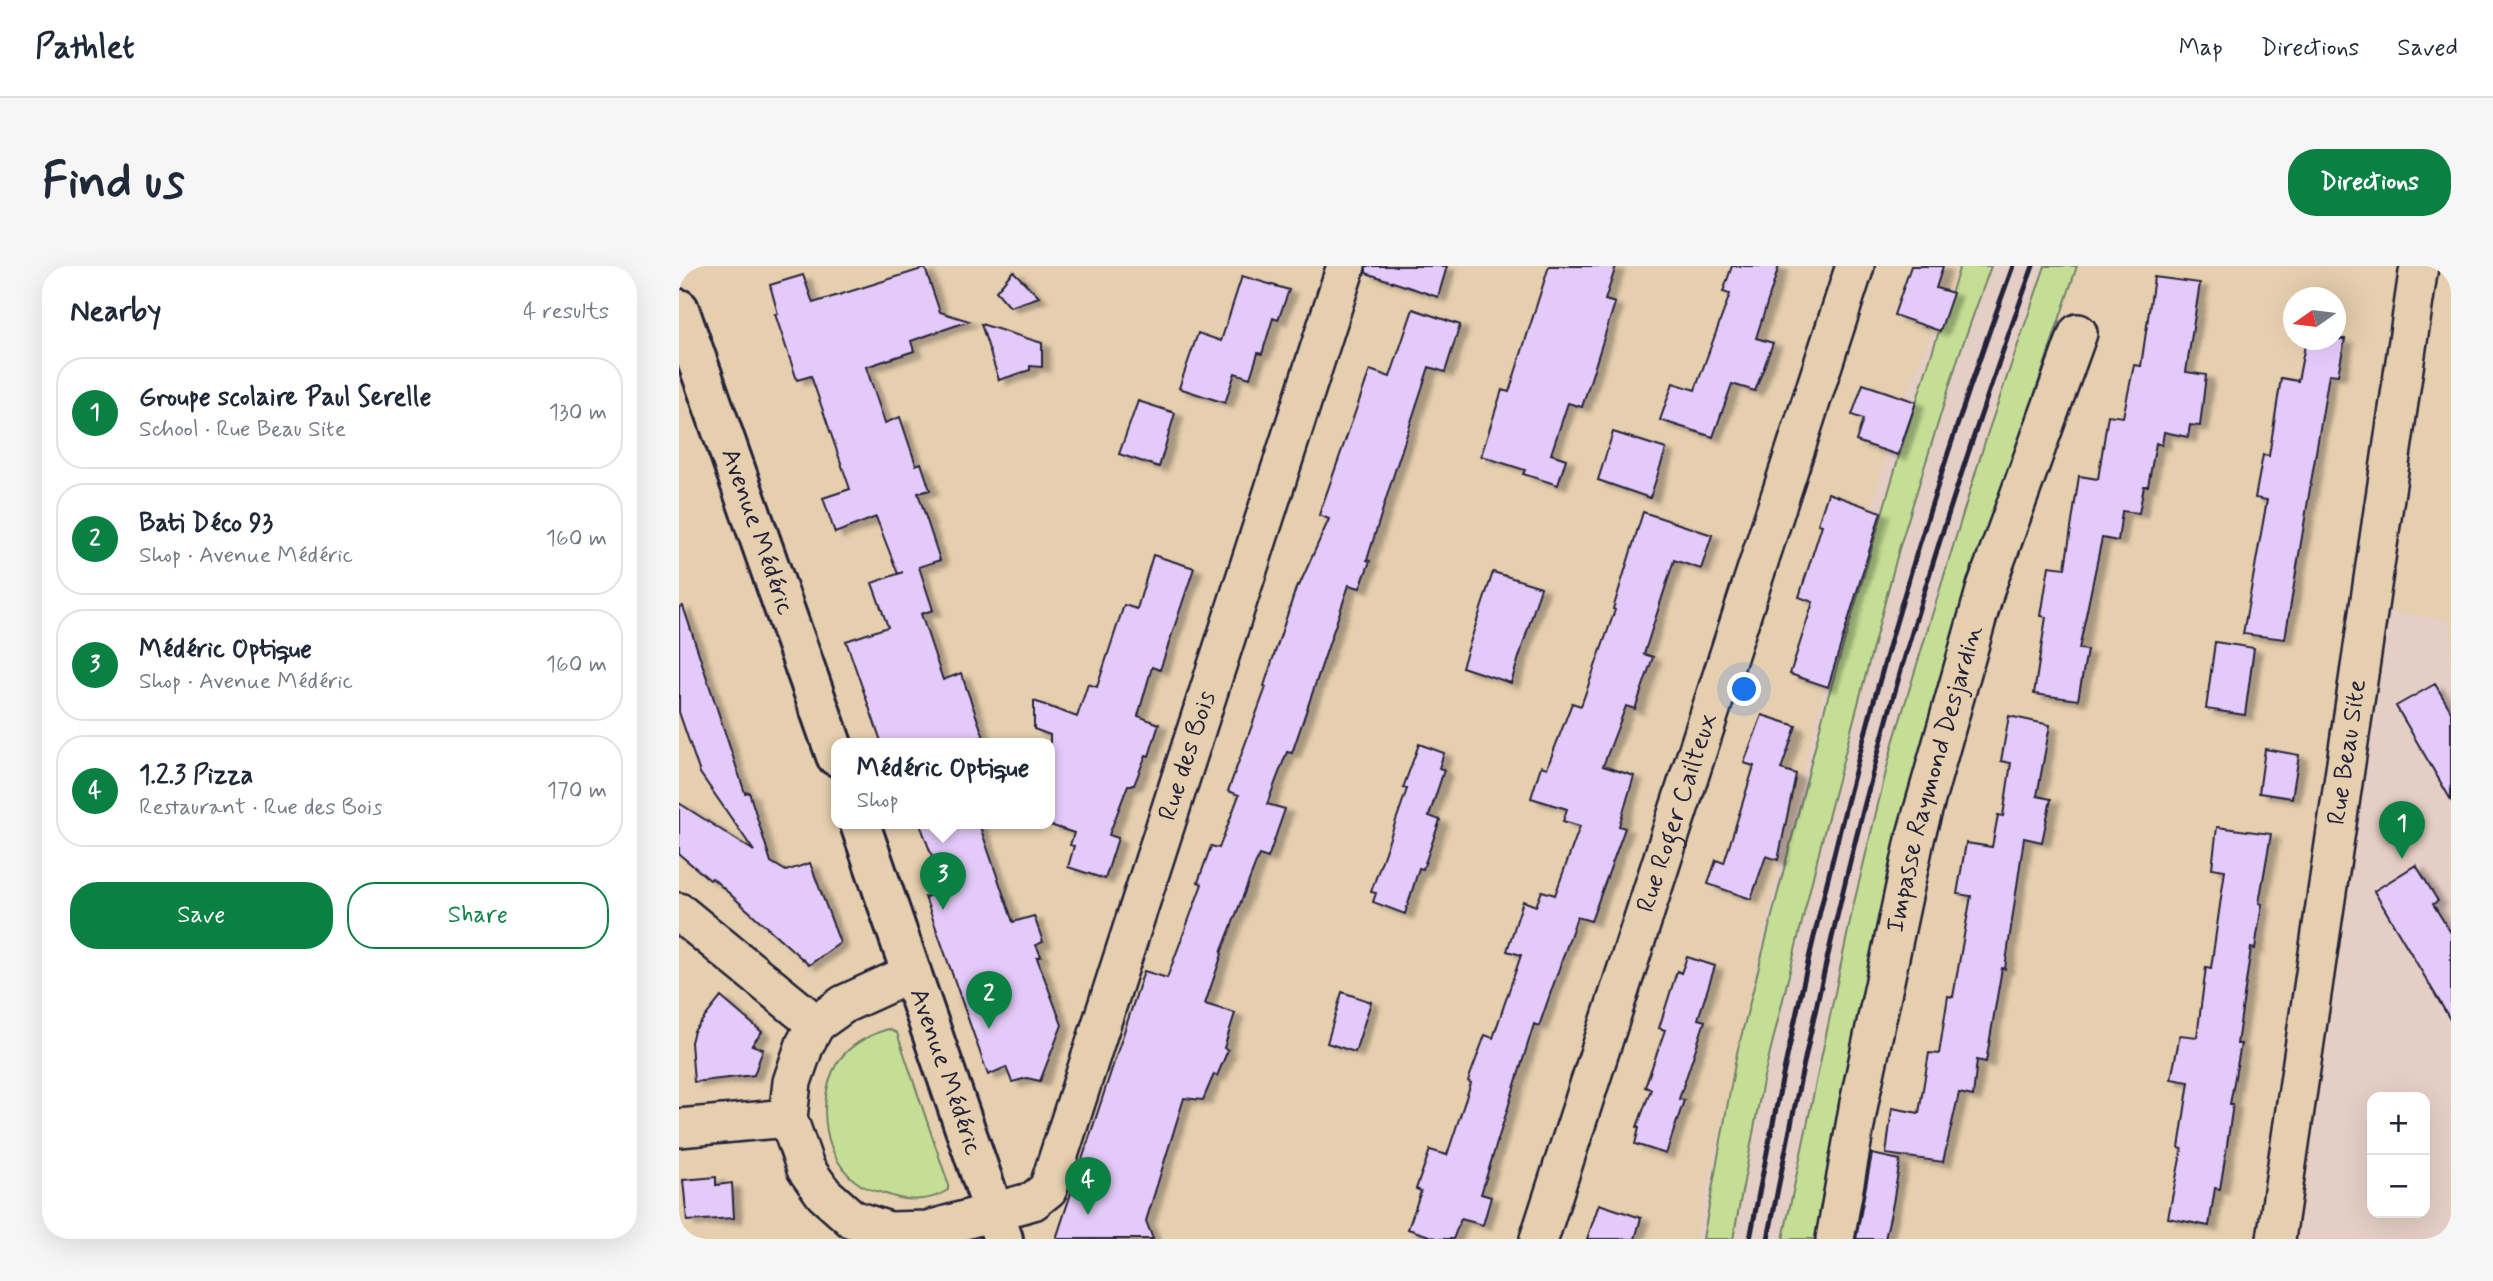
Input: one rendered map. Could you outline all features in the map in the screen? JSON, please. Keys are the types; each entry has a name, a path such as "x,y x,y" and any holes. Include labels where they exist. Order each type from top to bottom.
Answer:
{"main road":[{"name":"Avenue Médéric","path":"679,309 831,742"},
{"name":"Avenue Médéric","path":"862,829 999,1225"}],"street":[{"name":"Rue des Bois","path":"845,1229 929,1230 999,1225 1048,1189 1346,266"},
{"name":"Rue Roger Cailteux","path":"1539,1239 1855,266"},
{"name":"Rue Beau Site","path":"2276,1239 2419,266"},
{"name":"Impasse Raymond Desjardin","path":"1835,1239 1859,1103 1916,835 1986,587 2078,333"},
{"path":"679,912 816,1024"},
{"path":"845,1229 806,1169 788,1118 792,1082 805,1044 816,1024 844,1004 912,973"},
{"path":"679,1128 788,1118"}],"shaded area":[{"path":"1960,266 2076,266 2004,470 1809,1239 1696,1239 1784,842 1895,420"},
{"path":"2390,611 2451,620 2451,1239 2298,1239"}],"green space":[{"path":"1960,266 1991,266 1959,355 1899,549 1822,840 1763,1081 1733,1239 1703,1239 1737,1053 1826,704 1902,446"},
{"path":"2045,266 2077,266 1952,643 1819,1239 1783,1239 1853,907 1893,743 1987,435"},
{"path":"888,1029 897,1033 948,1183 948,1190 933,1197 917,1200 901,1198 864,1187 848,1175 831,1146 825,1113 826,1096 836,1065 846,1052 859,1042"}],"building":[{"path":"1366,266 1447,266 1438,297 1366,273"},
{"path":"1549,266 1616,266 1605,300 1615,303 1582,407 1568,403 1551,454 1566,459 1558,485 1523,474 1525,470 1481,456 1502,390 1509,392"},
{"path":"1732,266 1779,266 1756,338 1773,343 1755,391 1732,384 1713,437 1660,420 1673,383 1695,390 1730,294 1723,292"},
{"path":"1911,266 1943,266 1936,288 1953,293 1940,331 1894,315"},
{"path":"925,268 940,312 969,321 911,341 914,351 866,367 885,423 900,417 916,465 921,463 930,490 918,493 940,560 919,567 933,610 921,614 943,680 961,673 984,738 880,738 846,641 888,627 872,583 898,574 876,517 835,533 823,498 850,489 811,376 797,380 775,314 778,314 770,285 803,275 813,303"},
{"path":"1013,271 1039,297 1010,307 996,291"},
{"path":"1242,276 1289,290 1278,320 1273,318 1262,354 1258,353 1250,378 1235,373 1225,403 1179,388 1198,333 1221,341"},
{"path":"2154,277 2200,283 2186,372 2206,375 2200,426 2190,425 2188,437 2164,432 2162,445 2156,443 2148,486 2144,486 2139,513 2122,511 2118,541 2102,538 2079,649 2087,650 2078,700 2034,694 2046,617 2041,616 2049,566 2065,568 2079,476 2098,479 2108,415 2123,417 2134,365 2141,366"},
{"path":"1413,309 1460,325 1445,372 1429,367 1360,588 1349,585 1292,753 1287,752 1267,804 1285,809 1268,858 1259,855 1221,953 1205,1004 1235,1013 1224,1048 1228,1050 1203,1100 1184,1098 1146,1221 1153,1239 1056,1239 1144,971 1167,978 1202,884 1198,882 1211,846 1219,848 1239,795 1228,791 1266,687 1264,686 1297,585 1299,586 1329,519 1319,515 1370,370 1390,377"},
{"path":"981,324 1042,343 1042,367 1030,366 1030,370 999,380"},
{"path":"2304,350 2343,350 2338,375 2329,374 2285,639 2243,634 2267,500 2255,498 2263,455 2269,456 2281,378 2298,381"},
{"path":"1863,384 1916,402 1898,455 1856,441 1863,419 1852,415"},
{"path":"1138,401 1175,413 1159,467 1119,454"},
{"path":"1613,432 1666,449 1650,498 1598,480"},
{"path":"1828,493 1881,512 1828,687 1790,674 1813,602 1799,597 1822,525 1818,524"},
{"path":"1643,512 1712,535 1701,569 1674,560 1644,654 1653,657 1635,709 1626,706 1603,766 1634,776 1619,826 1625,828 1591,921 1577,917 1539,1026 1534,1024 1481,1194 1491,1197 1483,1225 1461,1219 1453,1239 1439,1239 1408,1229 1421,1191 1416,1189 1430,1150 1447,1155 1471,1083 1468,1081 1485,1035 1493,1038 1521,955 1507,951 1523,901 1536,906 1542,891 1555,895 1580,826 1563,821 1567,809 1531,798 1541,766 1547,768 1572,703 1581,706 1615,610 1613,609"},
{"path":"1153,555 1194,568 1160,670 1152,667 1138,716 1159,724 1149,756 1146,755 1134,785 1128,785 1109,835 1118,838 1105,879 1068,867 1074,846 1070,845 1074,833 1055,827 1055,738 1034,729 1034,701 1077,717 1088,684 1097,687 1124,605 1137,609"},
{"path":"1493,572 1541,587 1511,683 1462,667"},
{"path":"683,606 745,793 749,792 771,862 786,871 810,863 840,943 809,965 712,878 710,880 679,854 679,803 754,851 700,773 679,712 679,607"},
{"path":"2215,642 2254,648 2245,715 2206,709"},
{"path":"2435,684 2451,711 2451,800 2396,706"},
{"path":"1762,715 1796,726 1781,769 1796,774 1778,860 1766,856 1751,899 1708,884 1716,860 1724,863 1754,766 1744,763"},
{"path":"2009,716 2050,725 2037,796 2051,799 2042,842 2024,838 2005,969 2002,968 1986,1062 1977,1060 1973,1096 1959,1093 1943,1162 1886,1154 1892,1108 1919,1113 1929,1053 1939,1054 1948,996 1953,997 1971,896 1957,894 1966,843 1992,847 1998,815 2003,816 2011,763 2001,761"},
{"path":"1419,744 1444,753 1439,768 1444,770 1429,816 1440,820 1423,869 1419,868 1405,914 1373,902 1376,893 1371,892 1407,789 1403,788"},
{"path":"2265,749 2299,755 2292,798 2259,793"},
{"path":"2217,827 2271,834 2259,903 2262,904 2255,949 2251,948 2237,1044 2241,1044 2230,1104 2233,1104 2226,1152 2220,1189 2215,1188 2209,1226 2168,1218 2182,1149 2179,1148 2189,1082 2171,1079 2180,1035 2197,1037 2206,967 2211,968 2225,870 2212,868"},
{"path":"922,829 981,829 1013,922 1034,916 1043,942 1036,945 1041,956 1037,958 1062,1025 1040,1081 1027,1078 1012,1082 1006,1067 988,1075 925,897 945,891"},
{"path":"2416,865 2438,901 2433,904 2451,933 2451,1021 2374,891"},
{"path":"1687,957 1715,966 1698,1019 1705,1021 1679,1099 1684,1100 1666,1154 1635,1144 1639,1128 1637,1127 1651,1089 1645,1087 1665,1030 1659,1028 1677,971 1681,973"},
{"path":"1342,992 1371,1002 1355,1052 1327,1043"},
{"path":"721,997 762,1032 752,1045 763,1049 754,1075 694,1082 691,1042 694,1031"},
{"path":"1872,1154 1900,1160 1893,1203 1885,1239 1856,1239"},
{"path":"716,1177 716,1185 732,1183 734,1218 687,1221 683,1180"},
{"path":"1599,1204 1641,1218 1635,1239 1587,1239"}],"railway":[{"path":"1750,1239 1801,992 1861,747 1931,505 2013,266"},
{"path":"1768,1239 1829,951 1888,715 1946,521 2033,266"}],"place":[{"name":"Groupe scolaire Paul Serelle","path":"2402,859"},
{"name":"Médéric Optique","path":"943,910"},
{"name":"Bati Déco 93","path":"989,1029"},
{"name":"1.2.3 Pizza","path":"1088,1215"}]}
